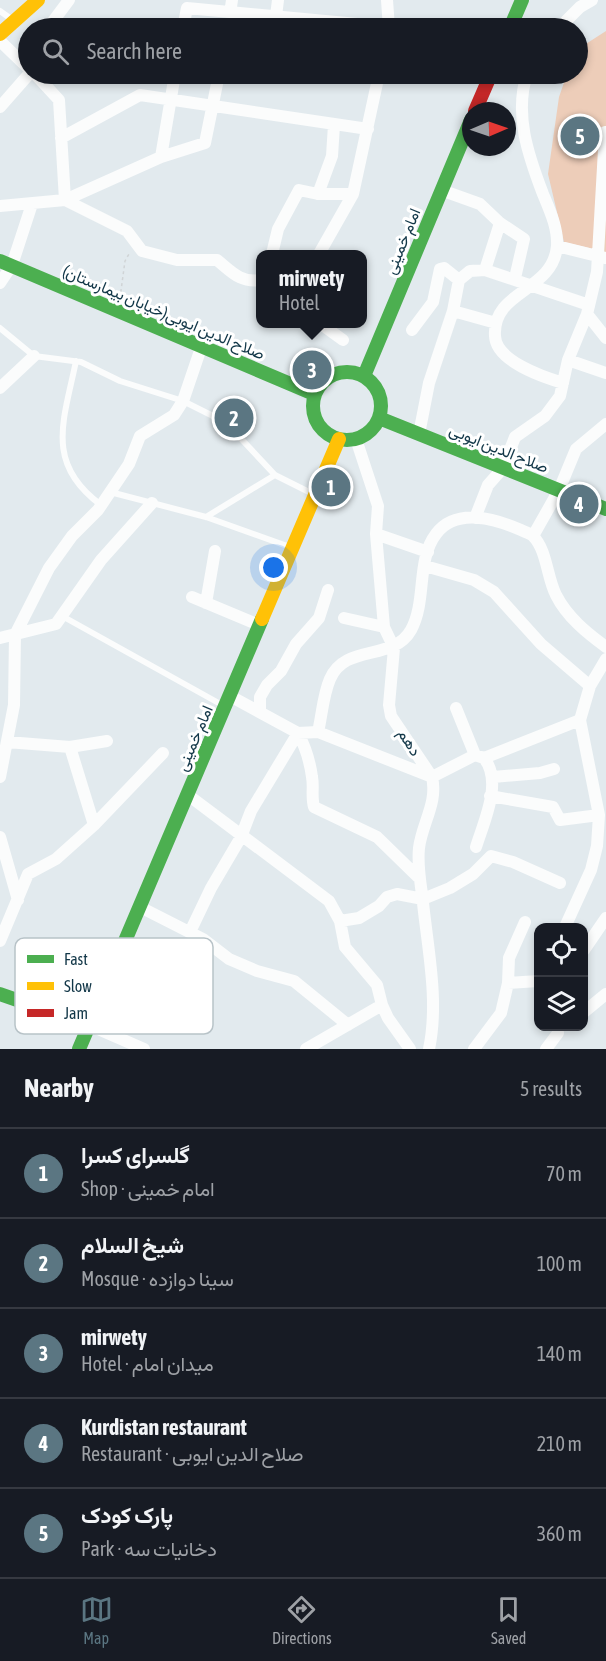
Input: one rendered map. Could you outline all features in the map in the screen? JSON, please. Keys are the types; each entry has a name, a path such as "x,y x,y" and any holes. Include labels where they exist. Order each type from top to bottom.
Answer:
{"main road":[{"path":"0,33 38,0"},
{"path":"514,18 522,0"},
{"path":"479,102 487,84"},
{"name":"امام خمینی","path":"364,376 462,141"},
{"name":"صلاح الدین ایوبی(خیابان بیمارستان)","path":"6,263 315,394"},
{"path":"345,371 364,376 379,394 379,418 370,431 356,439 339,439 322,430 312,404 315,394 326,378 345,371"},
{"name":"صلاح الدین ایوبی","path":"379,418 606,509"},
{"name":"امام خمینی","path":"127,938 339,439"},
{"path":"0,994 15,999"},
{"name":"امام خمینی","path":"79,1049 85,1034"}],"street":[{"path":"56,18 69,0"},
{"path":"276,16 278,0"},
{"path":"387,0 388,18"},
{"path":"569,18 580,7 592,0"},
{"path":"183,4 232,6 295,18"},
{"path":"0,41 18,57"},
{"path":"0,107 18,79"},
{"path":"44,84 59,100 65,200"},
{"path":"161,157 173,84"},
{"path":"0,206 65,200 161,157 208,141 217,84"},
{"path":"323,250 353,194 377,84"},
{"path":"524,84 522,122 531,164 552,217 557,246 555,259 546,275 512,298 502,309 496,323 495,337 500,350 532,373 563,383"},
{"path":"61,138 140,95 368,129"},
{"path":"318,194 332,156 334,125"},
{"path":"475,518 488,485 503,468 515,437 549,412 556,403 576,336 588,309 602,257 605,132"},
{"path":"273,250 278,229 299,190 318,194 353,194"},
{"path":"441,190 480,204 500,223 524,238 515,278"},
{"path":"65,200 127,231 142,251 177,260 217,260 236,277 256,281"},
{"path":"0,283 6,263 33,204"},
{"path":"485,270 500,223"},
{"path":"557,246 602,257"},
{"path":"412,330 433,302 440,269 444,268 459,280"},
{"path":"419,434 429,384 453,311 459,280 470,271 485,270 515,278 588,309 606,338"},
{"path":"453,311 496,323"},
{"path":"326,328 343,340"},
{"path":"0,777 14,705 15,635 48,568 101,505 129,464 140,436 174,415 183,401 202,345"},
{"path":"0,388 34,356"},
{"path":"568,360 606,373"},
{"path":"533,536 559,490 576,449 606,424"},
{"name":"دهم","path":"356,439 378,506 376,534 384,627 393,648 389,705 391,716 432,777"},
{"path":"0,638 56,624 101,560 152,503"},
{"path":"318,732 330,679 341,662 361,654 393,648 405,640 413,628 420,603 428,552 436,533 454,520 475,518 501,522 533,536 542,553 556,596 582,629 606,647"},
{"path":"376,534 428,552"},
{"path":"206,603 215,551"},
{"path":"425,566 474,580 494,592 541,644 590,686"},
{"path":"260,712 260,697 267,685 281,671 296,644 319,618 328,590"},
{"path":"192,597 260,625"},
{"path":"344,618 384,627"},
{"path":"567,923 591,870 597,846 598,814 580,720 590,686 606,659"},
{"path":"227,701 260,712 298,733 318,732 432,777 580,720"},
{"path":"456,708 480,757 493,777 476,847"},
{"path":"190,932 211,888 241,837 251,811 298,733"},
{"path":"298,733 303,742 313,778 311,796 314,807 377,837 418,878"},
{"path":"7,742 70,747 107,741"},
{"path":"70,747 94,825"},
{"path":"0,941 28,874 56,859 94,825 163,753"},
{"path":"493,777 540,773 554,769"},
{"path":"429,1049 433,1028 432,988 423,899 418,878 419,846 435,788 432,777"},
{"path":"188,795 329,901 340,921 345,947 377,985 382,1005 410,1049"},
{"path":"490,796 553,807 559,820 598,814"},
{"path":"0,837 6,882 18,900"},
{"path":"340,921 359,918 379,906 387,897 397,894 423,899 459,884 491,856 513,862 560,883"},
{"path":"140,907 199,938"},
{"path":"588,944 606,918"},
{"path":"474,1049 501,1013 508,982 509,958 525,922"},
{"path":"213,948 229,959 294,981 348,1025"},
{"path":"508,982 534,981"},
{"path":"588,1009 606,994"},
{"path":"306,1049 382,1005"},
{"path":"550,1047 560,1031"},
{"path":"110,1034 144,1049"}],"lane":[{"path":"0,11 14,21"},
{"path":"0,328 34,356 76,361 120,381 183,401 231,428 275,475 315,495"},
{"path":"76,361 60,438 62,453 82,491 101,505"},
{"path":"206,517 275,475"},
{"path":"110,492 206,517 293,548"},
{"path":"61,616 227,701"}],"path":[{"path":"117,309 123,286 125,261 135,242"}],"shaded area":[{"path":"606,31 606,252 564,242 548,174 559,97 564,84 588,84 588,43"}],"traffic: fast":[{"path":"514,18 522,0"},
{"path":"364,376 462,142"},
{"path":"0,261 314,394"},
{"path":"354,372 366,378 375,387 381,399 381,406 379,419 371,430 354,440 340,440 323,430 315,419 313,399 323,382 334,374 354,372"},
{"path":"379,418 606,509"},
{"path":"126,938 262,619"},
{"path":"0,994 15,999"},
{"path":"79,1049 85,1034"}],"traffic: slow":[{"path":"0,34 38,0"},
{"path":"262,619 339,439"}],"traffic: jam":[{"path":"479,102 487,84"}],"place":[{"name":"پارک کودک","path":"580,136"},
{"name":"mirwety","path":"312,370"},
{"name":"شیخ السلام","path":"234,418"},
{"name":"گلسرای کسرا","path":"331,487"},
{"name":"Kurdistan restaurant","path":"579,504"}]}
